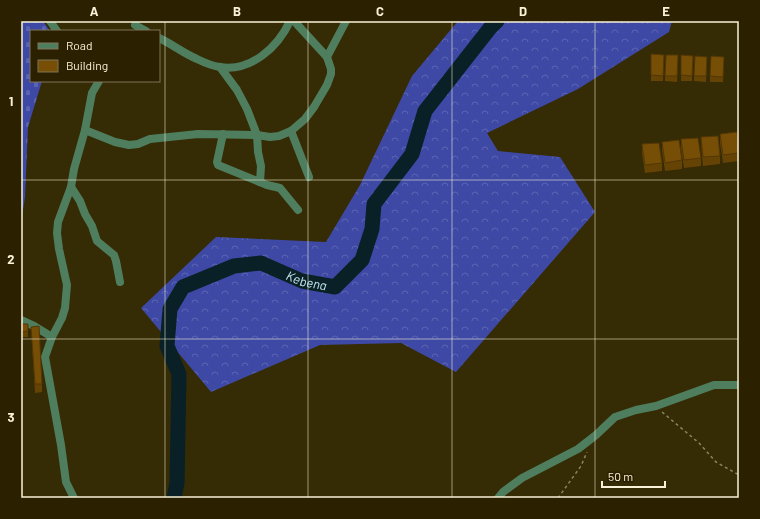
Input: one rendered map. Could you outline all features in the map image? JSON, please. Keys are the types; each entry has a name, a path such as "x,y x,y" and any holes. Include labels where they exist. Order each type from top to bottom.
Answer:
{"street":[{"path":"50,21 56,30"},
{"path":"160,39 196,59 220,67 235,67 256,60 267,53 290,21"},
{"path":"85,130 115,142 129,145 138,144 150,139 198,134 257,135 270,137 280,136 291,131 310,113 327,85 330,78 331,69 327,58 294,21"},
{"path":"327,58 346,21"},
{"path":"134,26 144,30"},
{"path":"220,67 237,90 247,109 257,135 261,166 260,182"},
{"path":"74,498 66,482 60,437 45,357 65,308 67,285 59,249 57,233 58,222 71,187 74,169 85,130 92,93 98,82"},
{"path":"291,131 309,177"},
{"path":"223,134 217,162 218,165 267,185 280,188 298,210"},
{"path":"71,187 80,201 98,241 114,255 120,282"},
{"path":"21,320 52,337"},
{"path":"498,498 503,492 522,478 578,449 615,417 656,406 714,386 739,385"}],"path":[{"path":"656,406 699,443 716,462 739,475"},
{"path":"558,498 581,466 590,447"}],"green space":[{"path":"21,21 43,21 49,30 30,30 30,82 42,82 28,127 25,197 21,223"},
{"path":"458,21 672,21 669,32 578,89 487,133 498,151 560,157 595,212 456,372 401,343 320,345 211,392 141,308 216,237 326,242 360,185 412,76"}],"building":[{"path":"651,54 664,55 663,76 651,75"},
{"path":"666,55 678,55 677,76 665,76"},
{"path":"681,55 693,56 692,76 681,75"},
{"path":"695,56 707,57 706,76 694,76"},
{"path":"711,56 724,57 723,77 710,76"},
{"path":"737,132 739,153 723,155 720,134"},
{"path":"718,136 720,156 703,157 701,137"},
{"path":"698,138 701,158 684,160 681,139"},
{"path":"679,140 682,160 665,163 662,142"},
{"path":"659,143 662,163 645,165 642,144"},
{"path":"21,324 28,324 28,331 21,332"},
{"path":"39,326 42,384 35,384 31,327"}],"waterway":[{"name":"Kebena","path":"174,498 177,483 179,374 167,346 170,309 183,287 234,266 261,263 302,281 335,287 362,260 372,229 374,204 412,154 425,111 497,21"}]}
